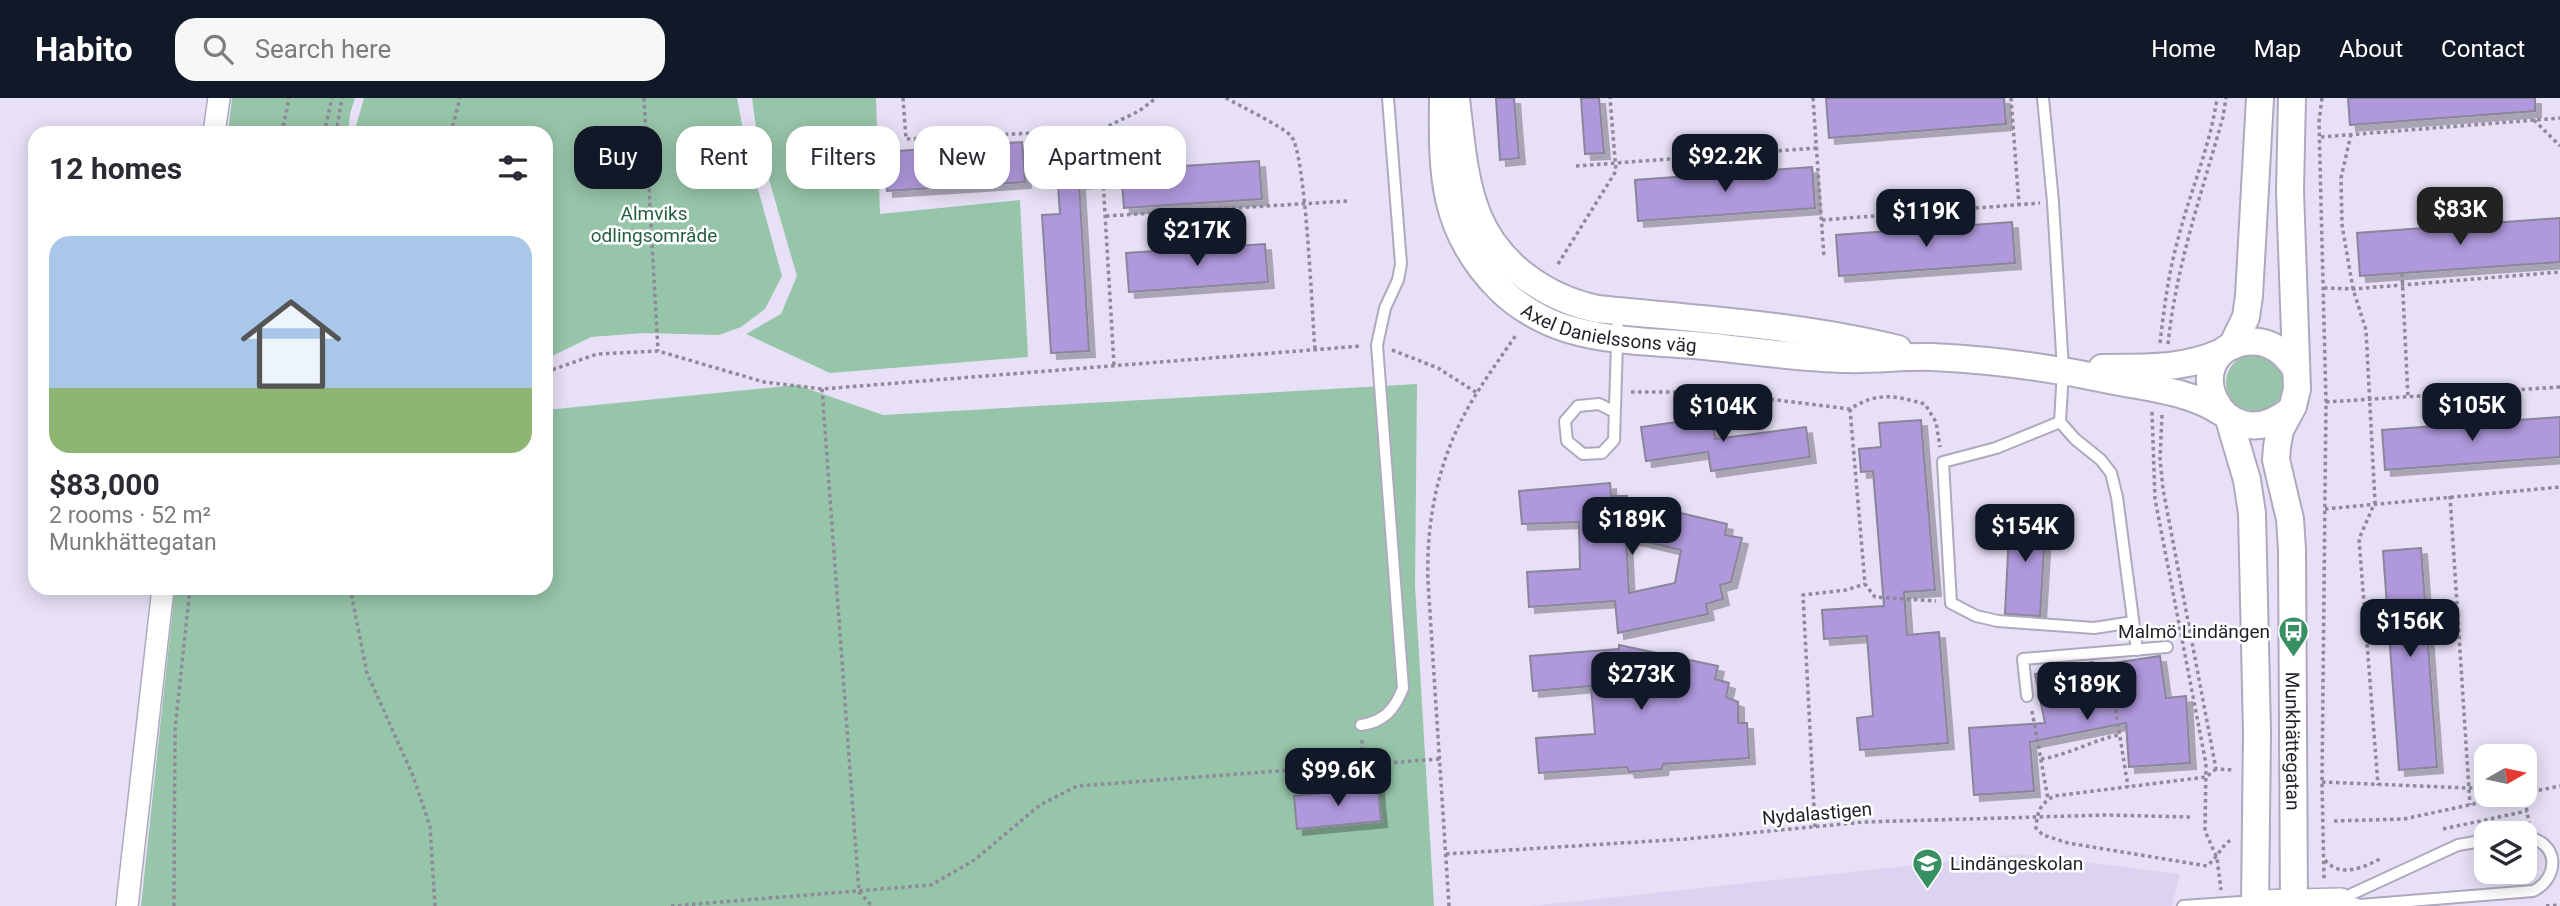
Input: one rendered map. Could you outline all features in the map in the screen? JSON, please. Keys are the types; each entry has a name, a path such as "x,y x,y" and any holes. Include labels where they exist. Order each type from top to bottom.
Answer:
{"street":[{"path":"215,126 219,98"},
{"name":"Axel Danielssons väg","path":"1443,98 1442,162 1448,198 1456,223 1483,269 1501,291 1543,319 1569,329 1617,338 1846,359 1931,357 2063,370 2176,394 2210,405 2225,416"},
{"name":"Axel Danielssons väg","path":"1456,98 1470,190 1479,218 1509,262 1549,292 1571,303 1618,311 1850,337 1931,357"},
{"name":"Munkhättegatan","path":"2255,904 2257,732 2252,513 2247,480 2225,416 2213,399 2210,385 2211,371 2246,317 2260,98"},
{"name":"Munkhättegatan","path":"2292,98 2290,179 2297,389 2280,430 2276,460 2290,519 2292,549 2294,903"},
{"path":"2226,349 2252,341 2265,343 2287,355 2295,368"},
{"name":"Axel Danielssons väg","path":"2063,370 2177,366 2197,363 2226,349"},
{"path":"2225,416 2244,424 2264,423 2274,421 2288,412"},
{"path":"127,906 162,595"},
{"path":"2255,904 2346,902"}],"lane":[{"path":"1361,725 1383,719 1399,699 1403,688 1377,345 1385,308 1398,280 1401,264 1388,98"},
{"path":"2043,98 2053,202 2063,370 2060,422 2101,460 2111,473 2117,497 2137,650"},
{"path":"1615,412 1598,404 1578,407 1565,421 1567,441 1583,454 1602,453 1615,440 1618,311"},
{"path":"2060,422 1996,448 1943,462 1951,603 1976,616 1998,621 2094,628 2133,622"},
{"path":"2027,696 2023,659 2167,647"},
{"path":"2346,902 2533,891 2550,881 2555,863 2548,846 2537,839"},
{"path":"2346,902 2458,845 2474,842"},
{"path":"2183,906 2221,902 2255,904"}],"path":[{"path":"283,126 289,98"},
{"path":"326,126 332,98"},
{"path":"337,126 342,98"},
{"path":"453,126 460,98"},
{"path":"644,98 658,351"},
{"path":"903,98 906,139 1024,134"},
{"path":"1108,126 1139,111 1156,98"},
{"path":"1226,98 1291,135 1297,146 1305,204 1315,349"},
{"path":"1558,264 1616,171 1610,98"},
{"path":"1814,98 1824,258"},
{"path":"2011,98 2019,205"},
{"path":"2160,345 2177,241 2206,151 2217,98"},
{"path":"2168,345 2172,304 2180,265 2223,117 2226,98"},
{"path":"2322,98 2319,122 2326,402 2323,859 2346,902"},
{"path":"2321,137 2560,118"},
{"path":"2534,120 2560,146"},
{"path":"2351,134 2341,178 2342,225 2353,289 2367,330 2375,502 2358,539 2378,785"},
{"path":"1576,166 1817,148"},
{"path":"1104,189 1114,365"},
{"path":"1106,216 1347,201"},
{"path":"1822,220 2053,202"},
{"path":"2324,288 2353,289 2560,272"},
{"path":"2402,273 2408,398"},
{"path":"1449,906 1427,554 1430,527 1441,471 1456,432 1477,393 1516,335"},
{"path":"553,368 597,354 658,351 764,382 822,389 1377,345 1438,368 1477,393"},
{"path":"2326,402 2560,387"},
{"path":"822,389 859,892 872,906"},
{"path":"1615,391 1711,392 1850,409 1868,398 1893,396 1925,404 1936,422 1943,462"},
{"path":"1850,409 1865,584 1875,597 1951,603"},
{"path":"2152,411 2155,499 2206,764 2205,831 2217,858 2221,902"},
{"path":"2162,412 2160,459 2163,489 2216,769"},
{"path":"2325,509 2375,502 2560,487"},
{"path":"2450,496 2470,805"},
{"path":"1815,827 1803,595 1846,590 1865,584"},
{"path":"174,906 175,729 189,595"},
{"path":"351,595 367,673 413,776 430,827 435,906"},
{"path":"2107,652 2110,687 2128,787"},
{"path":"2027,696 2031,704 2048,799"},
{"path":"1361,725 1363,766"},
{"path":"2040,758 2058,756 2119,735"},
{"path":"670,906 931,885 974,861 1040,805 1077,786 1440,759"},
{"path":"2238,835 2224,844 2217,858 2207,866 2068,843 2043,835 2036,828 2042,803 2054,796 2206,777 2216,769 2239,770"},
{"path":"2313,781 2474,788"},
{"path":"2538,791 2560,786"},
{"path":"2334,821 2404,819 2474,804"},
{"path":"2526,807 2528,821"},
{"path":"2442,829 2527,811"},
{"name":"Nydalastigen","path":"1446,854 1686,839 1864,822 2106,815 2190,817"},
{"path":"2323,859 2339,870 2366,867 2381,859"},
{"path":"2546,906 2560,905"}],"shaded area":[{"name":"Lindängeskolan","path":"2019,854 2180,874 2172,906 1532,906"}],"green space":[{"path":"232,98 355,98 349,126 229,126"},
{"name":"Almviks odlingsområde","path":"364,98 737,98 742,126 676,126 676,189 758,189 782,276 765,309 741,327 719,335 643,333 591,337 553,356 553,126 356,126"},
{"path":"752,98 876,98 877,126 786,126 786,189 879,189 880,214 1020,200 1028,357 830,373 746,334 781,314 797,276 772,189 772,126 756,126"},
{"path":"2255,354 2266,356 2279,367 2284,383 2282,394 2271,407 2255,412 2244,410 2231,399 2226,383 2228,372 2239,359"},
{"path":"1417,384 1415,586 1434,906 141,906 174,595 553,595 553,409 797,385 883,415"}],"building":[{"path":"1496,98 1514,98 1519,158 1500,160"},
{"path":"1581,98 1599,98 1604,153 1585,154"},
{"path":"1826,98 2004,98 2006,124 1829,138"},
{"path":"2348,98 2535,98 2535,111 2350,125"},
{"path":"1022,142 1024,182 1010,183 1010,143"},
{"path":"914,150 914,189 918,189 887,191 900,189 900,151"},
{"path":"1259,161 1262,199 1124,208 1122,189 1186,189 1186,166"},
{"path":"1812,167 1815,208 1638,221 1635,180"},
{"path":"1058,189 1079,189 1089,351 1051,353 1042,215 1060,214"},
{"path":"2560,218 2560,262 2360,276 2357,233"},
{"path":"2012,222 2015,263 1839,276 1836,235"},
{"path":"1265,244 1268,282 1129,292 1126,253"},
{"path":"1712,417 1715,439 1806,427 1810,457 1711,471 1708,452 1646,461 1641,427"},
{"path":"2560,417 2560,457 2385,470 2382,430"},
{"path":"1921,420 1935,590 1904,592 1907,635 1939,632 1948,743 1860,750 1857,718 1873,716 1867,636 1824,639 1822,610 1884,606 1873,471 1861,472 1859,449 1881,447 1879,423"},
{"path":"1610,483 1611,496 1627,496 1626,500 1727,524 1725,535 1742,538 1731,582 1720,585 1723,599 1706,604 1708,614 1618,633 1615,601 1529,607 1527,572 1580,569 1579,522 1522,524 1519,491","holes":["1626,537 1681,550 1675,583 1629,593"]},
{"path":"2010,512 2046,514 2040,616 2005,614"},
{"path":"2421,548 2437,767 2399,770 2383,551"},
{"path":"1619,645 1718,666 1715,679 1729,683 1726,697 1738,702 1738,723 1747,723 1749,758 1663,764 1662,769 1629,772 1627,767 1539,773 1536,738 1595,734 1591,686 1533,691 1530,656 1619,649"},
{"path":"2160,656 2166,698 2186,696 2190,763 2129,767 2126,723 2030,742 2034,791 1974,795 1969,728 2045,723 2035,674 2093,662 2094,666"},
{"path":"1378,787 1381,821 1297,829 1294,796"}],"place":[{"name":"Malmö Lindängen","path":"2293,658"},
{"name":"Lindängeskolan","path":"1927,890"}]}
